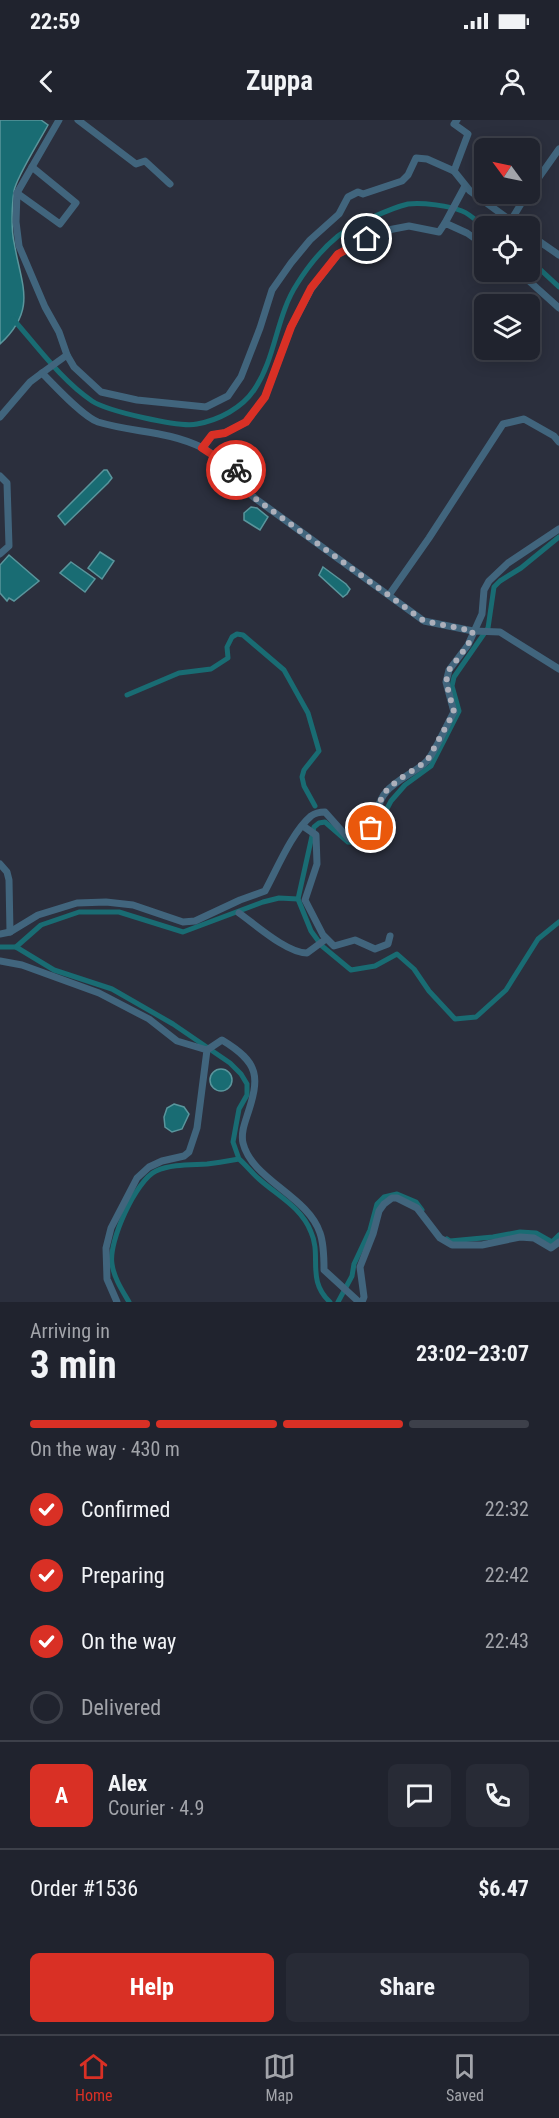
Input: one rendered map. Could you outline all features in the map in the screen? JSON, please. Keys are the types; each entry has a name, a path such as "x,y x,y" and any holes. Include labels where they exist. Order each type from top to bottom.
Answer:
{"street":[{"path":"59,120 17,193 16,222 19,246 74,367 101,392 137,400 206,407 228,396 241,376 272,290 291,263 310,240 339,214 348,197 358,192 363,194 387,188 402,181 418,158 427,159 454,171 465,186 502,216"},
{"path":"78,120 136,164 145,161 170,184"},
{"path":"454,171 468,134 454,124 457,120"},
{"path":"540,176 559,149"},
{"path":"17,193 60,224 76,203 32,167"},
{"path":"202,448 212,435 225,433 246,422 265,397 291,327 311,288 338,254 388,230 409,226 439,232 465,186"},
{"path":"445,223 457,227 474,238"},
{"path":"540,242 559,255"},
{"path":"530,282 559,308"},
{"path":"0,417 30,382 67,355"},
{"path":"42,373 61,393 96,422 181,438 202,448 250,479 245,490 256,499 424,621 475,632 500,632 559,669"},
{"path":"389,595 503,424 524,419 554,436 559,442"},
{"path":"0,476 7,483 9,546 0,554"},
{"path":"0,934 10,932 38,915 77,903 106,902 133,905 183,922 195,921 265,891 292,840 311,816 325,812 350,838 358,839 371,828 383,794 398,780 427,761 454,712 446,682 449,670 475,632 482,615 484,590 489,581 508,563 559,529"},
{"path":"303,826 316,835 316,864 305,900 326,939 333,946 355,940 379,949 388,944 390,936"},
{"path":"0,864 7,872 9,880 10,932"},
{"path":"239,913 297,951 307,953 326,939"},
{"path":"0,961 22,965 99,993 149,1019 177,1041 207,1050"},
{"path":"117,1302 107,1279 106,1248 111,1228 137,1178 149,1167 162,1161 184,1156 189,1152 197,1128 207,1050 222,1040 233,1047 253,1068 255,1087 243,1126 243,1145 251,1159 265,1174 287,1192 312,1218 320,1233 324,1270 359,1300 364,1297 360,1267 371,1241 379,1211 392,1198 397,1198 417,1208 440,1238 452,1245 482,1245 520,1237 534,1238 551,1248 559,1242"}],"shaded area":[{"path":"0,120 41,120 48,125 14,191 12,230 23,284 23,308 12,331 0,344"},
{"path":"104,470 107,470 112,478 65,525 58,516"},
{"path":"251,507 257,508 268,517 260,530 244,520 244,513"},
{"path":"100,552 114,561 102,579 88,568"},
{"path":"9,555 39,581 14,601 9,598 7,601 0,593 0,565"},
{"path":"71,562 95,579 85,592 60,573"},
{"path":"323,567 346,584 350,589 347,594 343,597 319,575"},
{"path":"221,1069 229,1072 232,1080 229,1088 221,1091 213,1088 210,1080 213,1072"},
{"path":"174,1104 184,1107 189,1114 182,1129 172,1132 165,1127 164,1117 167,1108"}],"waterway":[{"path":"13,319 60,373 92,401 144,418 176,424 197,424 214,420 229,412 254,390 267,364 290,296 310,265 338,236 382,213 408,204 436,205 457,209 474,219"},
{"path":"540,269 559,287"},
{"path":"559,537 494,587 488,628 454,677 452,686 459,711 431,766 405,785 391,801 378,826 360,843 348,842 325,822 314,827 298,899 311,931 322,946 351,970 375,966 397,954 414,969 429,991 455,1019 476,1017 506,990 538,939 559,922"},
{"path":"127,695 179,673 211,669 228,658 227,647 232,637 237,634 243,635 284,670 308,713 319,751 304,770 302,777 304,786 315,806"},
{"path":"16,947 41,925 79,912 119,912 183,932 263,902 279,898 298,899"},
{"path":"0,947 16,947 54,970 112,989 173,1024 230,1063 247,1084 247,1095 239,1109 233,1142 239,1159"},
{"path":"129,1302 115,1274 112,1254 119,1227 140,1186 148,1177 162,1169 239,1159 259,1179 288,1202 307,1223 314,1241 318,1285 330,1302"},
{"path":"338,1302 352,1276 354,1264 370,1230 377,1204 384,1197 397,1194 416,1202 422,1210"},
{"path":"447,1239 450,1241 493,1237 520,1232 536,1233 552,1242 559,1235"}],"way so far":[{"path":"236,470 250,479 245,490 256,499 424,621 473,631 468,645 449,670 446,682 448,697 454,712 427,761 398,780 383,794 371,828"}],"route":[{"path":"236,470 202,448 212,435 225,433 246,422 265,397 291,327 311,288 338,254 367,239"}]}
